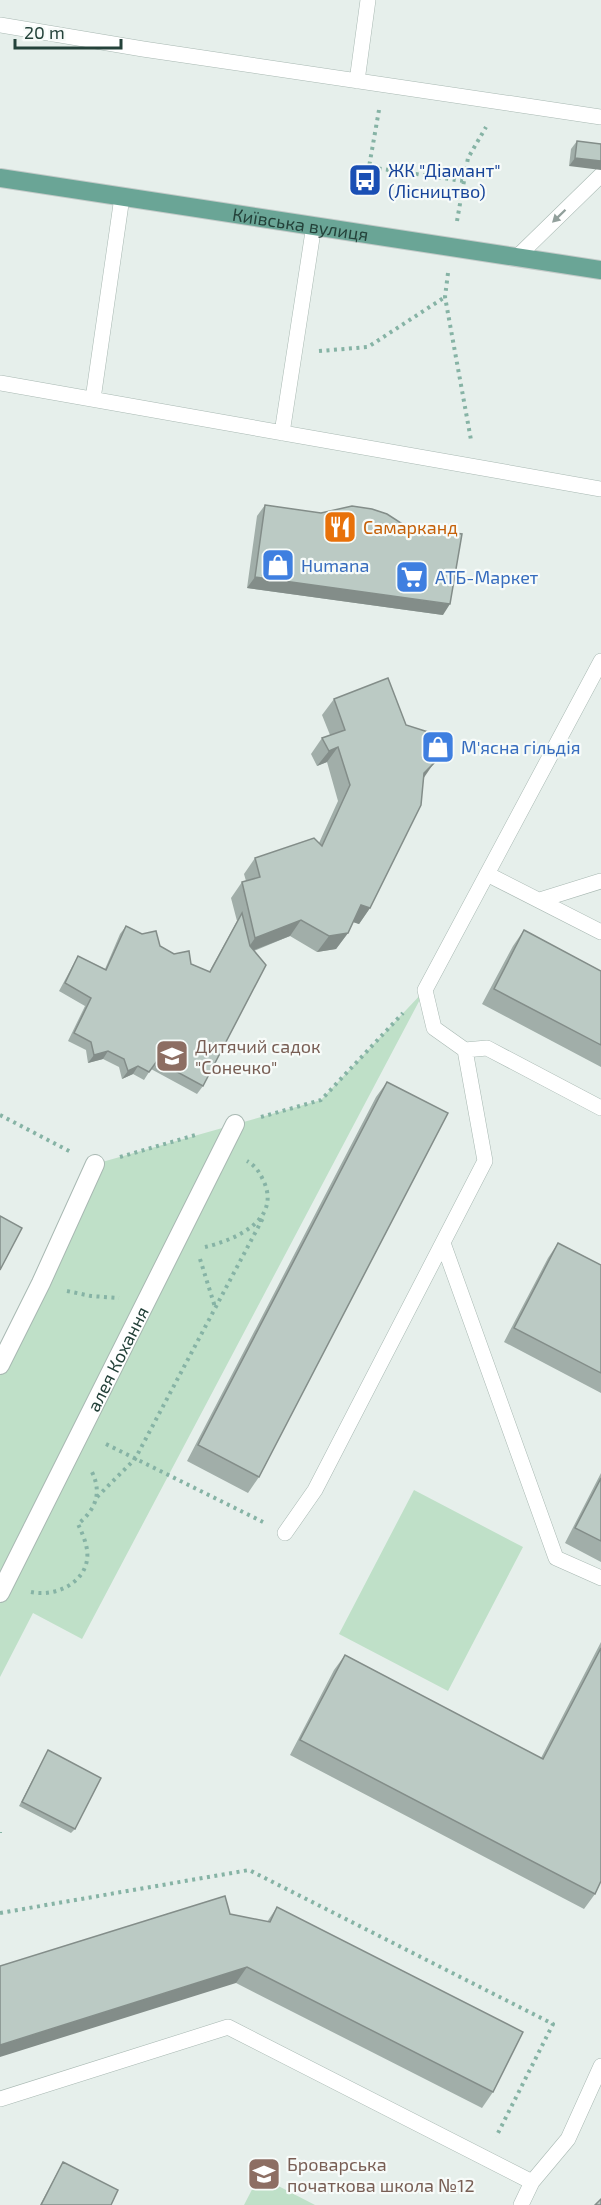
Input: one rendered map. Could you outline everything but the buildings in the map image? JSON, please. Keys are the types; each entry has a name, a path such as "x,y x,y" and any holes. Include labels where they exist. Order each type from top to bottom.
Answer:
{"main road":[{"name":"Київська вулиця","path":"0,178 601,270"}],"street":[{"name":"алея Кохання","path":"3,1586 235,1124"},
{"path":"0,1365 41,1283 95,1164"}],"lane":[{"path":"357,81 368,0"},
{"path":"0,25 601,117"},
{"path":"517,257 601,175"},
{"path":"93,399 122,197"},
{"path":"282,433 314,225"},
{"path":"0,383 601,489"},
{"path":"601,661 425,990 434,1028 465,1050 487,1048 601,1108"},
{"path":"487,874 601,932"},
{"path":"540,900 601,881"},
{"path":"285,1533 315,1490 485,1161 465,1050"},
{"path":"443,1243 556,1558 601,1578"},
{"path":"0,2099 228,2027 532,2182"},
{"path":"521,2205 532,2182 568,2139 601,2066"}],"path":[{"path":"383,85 369,167 463,181"},
{"path":"476,467 445,297 468,158 500,103"},
{"path":"294,353 368,347 445,297"},
{"path":"97,1497 135,1459 266,1211"},
{"path":"200,1259 216,1307"},
{"path":"81,1431 285,1533"},
{"path":"3,1586 45,1594 58,1591 72,1583 83,1571 87,1560 87,1547 78,1524 94,1507 97,1497 96,1481 83,1460 71,1452"},
{"path":"0,1913 249,1870 553,2024 486,2157"}],"green space":[{"path":"425,990 82,1639 33,1613 0,1677 0,1365 95,1164 321,1100"},
{"path":"414,1490 523,1547 448,1691 339,1634"},
{"path":"259,2176 315,2205 244,2205"}],"place":[{"name":"ЖК \"Діамант\" (Лісництво)","path":"365,180"},
{"name":"Самарканд","path":"340,527"},
{"name":"Humana","path":"278,565"},
{"name":"АТБ-Маркет","path":"412,577"},
{"name":"М'ясна гільдія","path":"438,747"},
{"name":"Дитячий садок \"Сонечко\"","path":"172,1056"},
{"name":"Броварська початкова школа №12","path":"264,2174"}]}
